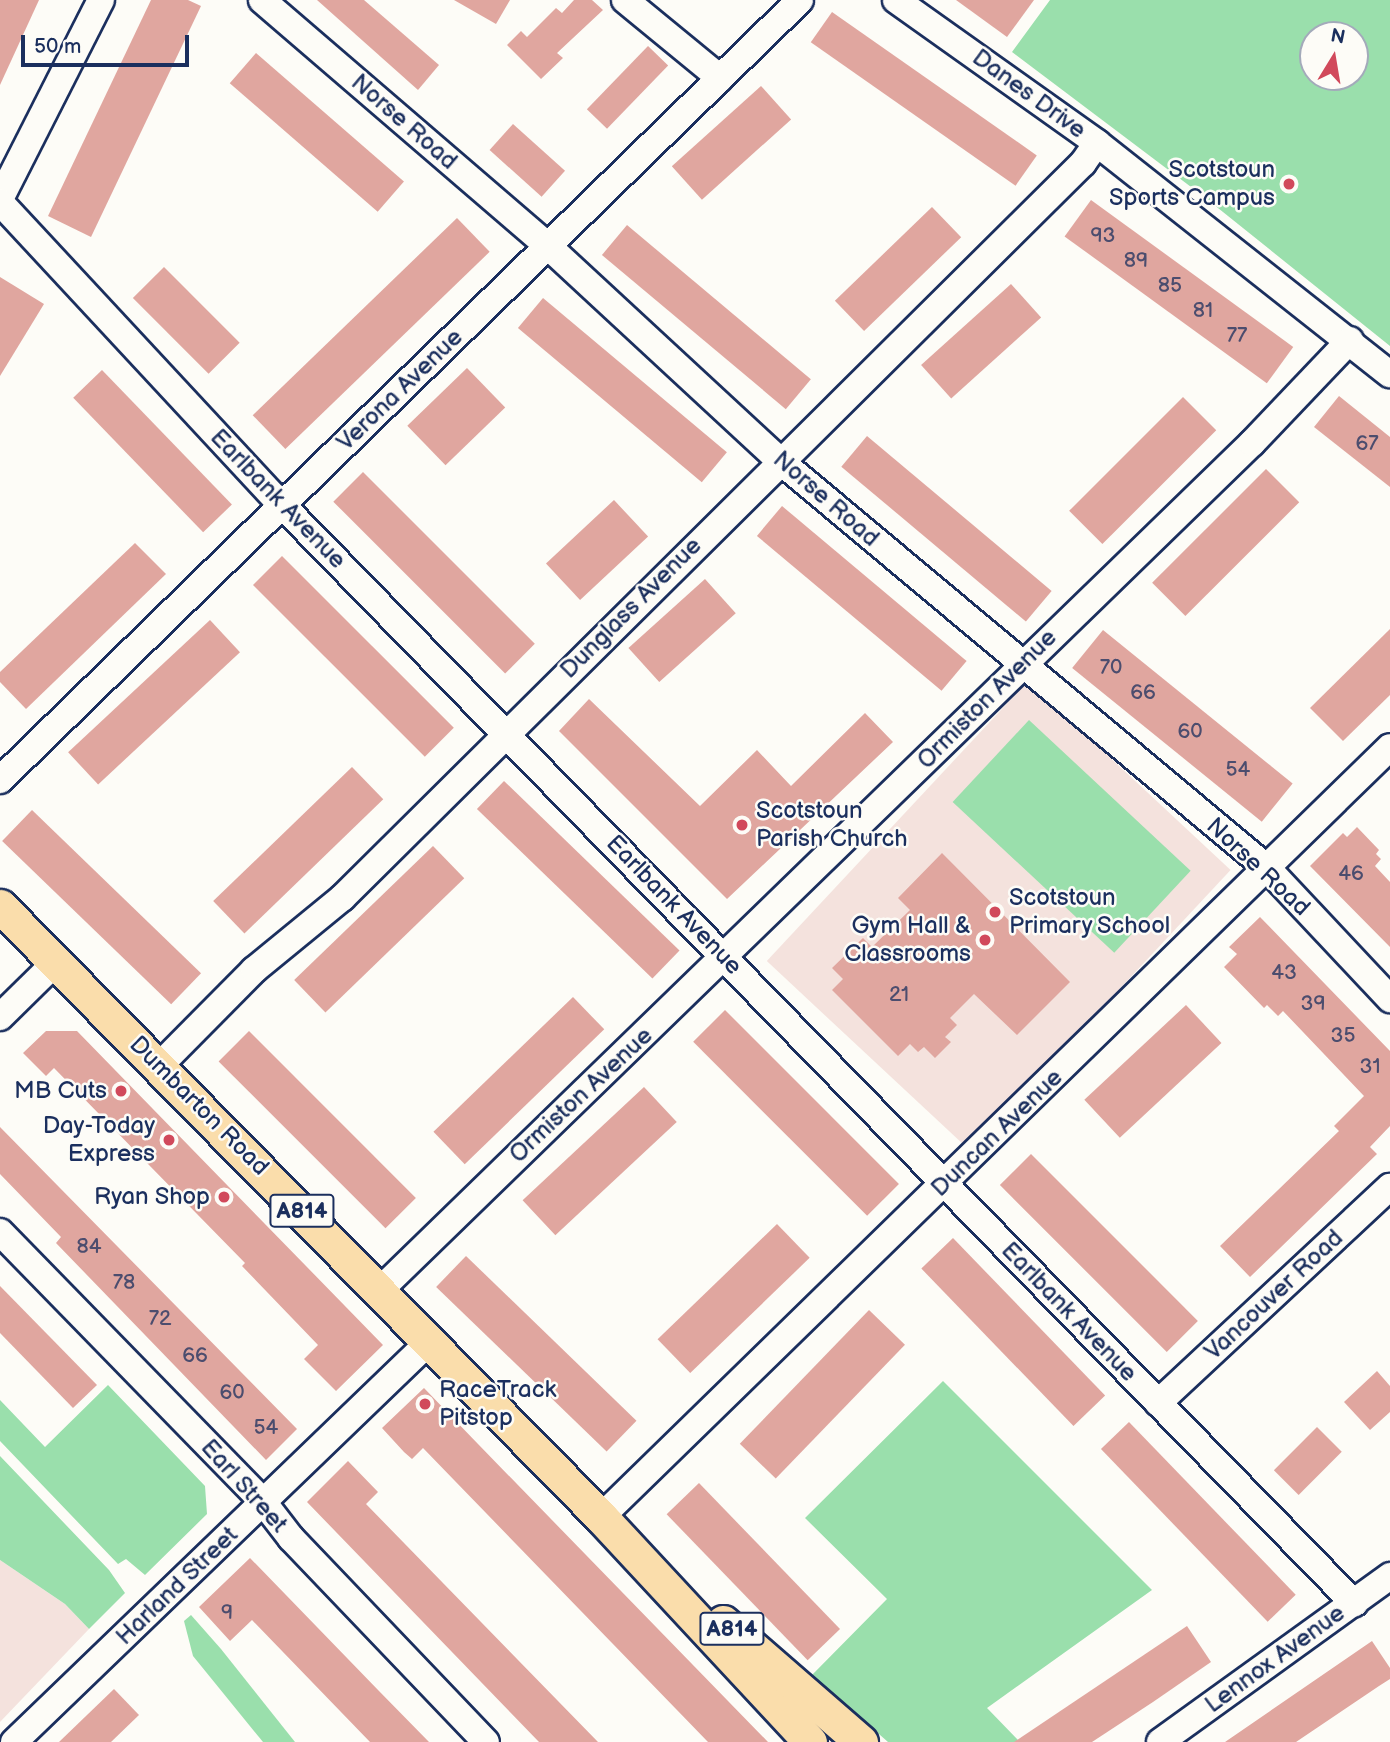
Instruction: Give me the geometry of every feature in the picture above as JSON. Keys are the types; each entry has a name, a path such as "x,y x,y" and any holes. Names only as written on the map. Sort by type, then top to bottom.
{"main road":[{"name":"Dumbarton Road","path":"0,906 601,1517 810,1742"},
{"name":"Dumbarton Road","path":"601,1517 861,1742"}],"street":[{"path":"0,201 100,0"},
{"name":"Norse Road","path":"262,0 548,246 779,460 1267,868 1390,999"},
{"path":"625,0 720,78"},
{"name":"Verona Avenue","path":"0,780 800,0"},
{"name":"Danes Drive","path":"896,0 1097,143 1390,374"},
{"name":"Dunglass Avenue","path":"159,1066 254,970 342,898 779,460 1083,163 1097,143"},
{"name":"Earlbank Avenue","path":"0,201 282,505 1354,1603"},
{"name":"Ormiston Avenue","path":"380,1290 725,958 1021,665 1252,443 1350,340"},
{"name":"Duncan Avenue","path":"601,1517 1390,747"},
{"path":"0,1017 56,962"},
{"name":"Vancouver Road","path":"1158,1403 1390,1187"},
{"name":"Earl Street","path":"0,1232 264,1503 291,1538 486,1742"},
{"name":"Harland Street","path":"14,1742 429,1342"},
{"name":"Lennox Avenue","path":"1160,1742 1390,1576"}],"shaded area":[{"name":"Scotstoun Primary School","path":"1028,681 1231,870 969,1150 767,961"},
{"path":"0,1560 65,1604 89,1629 0,1722"}],"green space":[{"name":"Scotstoun Sports Campus","path":"1050,0 1390,0 1390,346 1203,196 1012,52"},
{"path":"1029,720 1191,871 1114,953 953,802"},
{"path":"943,1381 1152,1590 987,1708 1020,1742 888,1742 812,1675 887,1599 805,1518"},
{"path":"108,1385 205,1486 207,1514 145,1575 126,1559 118,1564 0,1441 0,1400 45,1447"},
{"path":"0,1456 109,1570 125,1593 89,1629 65,1604 0,1560"},
{"path":"191,1615 295,1742 263,1742 193,1656 184,1621"}],"building":[{"path":"0,0 39,0 0,85"},
{"path":"151,0 188,0 201,6 91,237 48,216"},
{"path":"317,0 364,0 439,65 418,90"},
{"path":"454,0 510,0 496,24"},
{"path":"574,0 592,0 603,10 557,53 563,58 541,79 507,45 521,31 527,37 556,8 562,13"},
{"path":"956,0 1034,0 1007,37"},
{"path":"832,12 1037,155 1016,186 811,42"},
{"path":"648,46 668,65 607,129 587,109"},
{"path":"256,53 404,182 378,212 230,83"},
{"path":"761,86 791,119 702,200 672,166"},
{"path":"513,124 565,171 542,197 490,150"},
{"path":"1091,200 1293,347 1267,383 1065,236"},
{"path":"932,207 961,237 864,331 835,301"},
{"path":"457,218 490,252 285,449 253,415"},
{"path":"627,225 811,379 786,409 602,255"},
{"path":"164,267 240,343 209,374 133,298"},
{"path":"0,277 44,304 0,376"},
{"path":"1011,284 1041,317 951,398 921,365"},
{"path":"543,298 727,452 702,482 518,328"},
{"path":"467,368 505,408 446,465 407,426"},
{"path":"102,370 232,505 203,532 73,398"},
{"path":"1339,396 1390,437 1390,487 1314,427"},
{"path":"1183,397 1216,430 1102,544 1069,511"},
{"path":"867,436 1052,591 1026,622 841,467"},
{"path":"1266,469 1299,502 1185,616 1152,583"},
{"path":"363,472 535,644 505,674 333,502"},
{"path":"614,500 648,537 580,600 546,563"},
{"path":"782,506 967,661 942,691 757,536"},
{"path":"135,543 166,574 26,709 0,682 0,672"},
{"path":"282,556 454,728 425,757 253,585"},
{"path":"705,579 736,613 659,682 628,648"},
{"path":"210,620 240,652 98,784 68,752"},
{"path":"1390,629 1390,695 1343,741 1310,708"},
{"path":"1103,630 1293,784 1262,822 1072,668"},
{"path":"589,699 700,806 757,750 791,786 865,713 893,742 727,899 559,731"},
{"path":"352,767 383,799 244,933 213,901"},
{"path":"504,781 680,950 652,979 477,809"},
{"path":"32,810 201,973 171,1004 2,841"},
{"path":"1357,827 1379,850 1376,854 1381,859 1375,866 1390,882 1390,947 1310,866 1343,833 1347,837"},
{"path":"433,846 464,878 325,1012 294,980"},
{"path":"942,853 1070,982 1017,1035 974,994 950,1018 957,1025 945,1037 951,1042 935,1058 924,1047 918,1052 910,1044 898,1056 832,990 843,979 832,968 863,938 872,947 910,910 898,898"},
{"path":"1260,917 1390,1051 1390,1126 1370,1147 1377,1154 1250,1277 1220,1246 1339,1131 1334,1126 1364,1096 1283,1011 1278,1016 1267,1005 1264,1008 1224,967 1237,954 1229,947"},
{"path":"573,997 604,1029 465,1164 433,1132"},
{"path":"1186,1005 1221,1043 1120,1138 1084,1100"},
{"path":"725,1010 899,1184 867,1216 693,1042"},
{"path":"46,1031 77,1031 383,1345 336,1391 304,1359 318,1345 242,1266 245,1263 54,1068 46,1076 23,1053"},
{"path":"249,1031 416,1198 385,1228 219,1061"},
{"path":"644,1087 677,1122 555,1235 523,1200"},
{"path":"0,1127 297,1429 266,1460 56,1243 61,1237 0,1174"},
{"path":"1031,1154 1198,1321 1167,1352 1000,1185"},
{"path":"777,1224 810,1258 690,1373 658,1339"},
{"path":"953,1238 1105,1396 1073,1426 921,1269"},
{"path":"466,1256 636,1421 607,1452 436,1287"},
{"path":"0,1286 97,1385 73,1408 0,1333"},
{"path":"869,1310 905,1345 776,1479 740,1444"},
{"path":"1377,1371 1390,1386 1390,1412 1370,1430 1344,1402"},
{"path":"424,1388 768,1742 708,1742 423,1448 412,1459 404,1452 382,1428"},
{"path":"1129,1422 1296,1595 1268,1622 1101,1449"},
{"path":"1317,1427 1342,1452 1299,1495 1274,1470"},
{"path":"348,1461 378,1492 366,1504 598,1742 539,1742 307,1502"},
{"path":"699,1483 840,1629 808,1660 667,1514"},
{"path":"250,1558 429,1742 370,1742 252,1620 230,1641 199,1607"},
{"path":"1187,1626 1211,1662 1153,1702 1092,1742 1014,1742"},
{"path":"1372,1641 1390,1668 1390,1679 1296,1742 1225,1742"},
{"path":"114,1689 139,1715 111,1742 59,1742"}],"place":[{"name":"Scotstoun Sports Campus","path":"1289,184"},
{"name":"Scotstoun Parish Church","path":"742,825"},
{"name":"Scotstoun Primary School","path":"995,912"},
{"name":"Gym Hall & Classrooms","path":"985,940"},
{"name":"MB Cuts","path":"121,1091"},
{"name":"Day-Today Express","path":"169,1140"},
{"name":"Ryan Shop","path":"224,1197"},
{"name":"RaceTrack Pitstop","path":"425,1404"}]}
